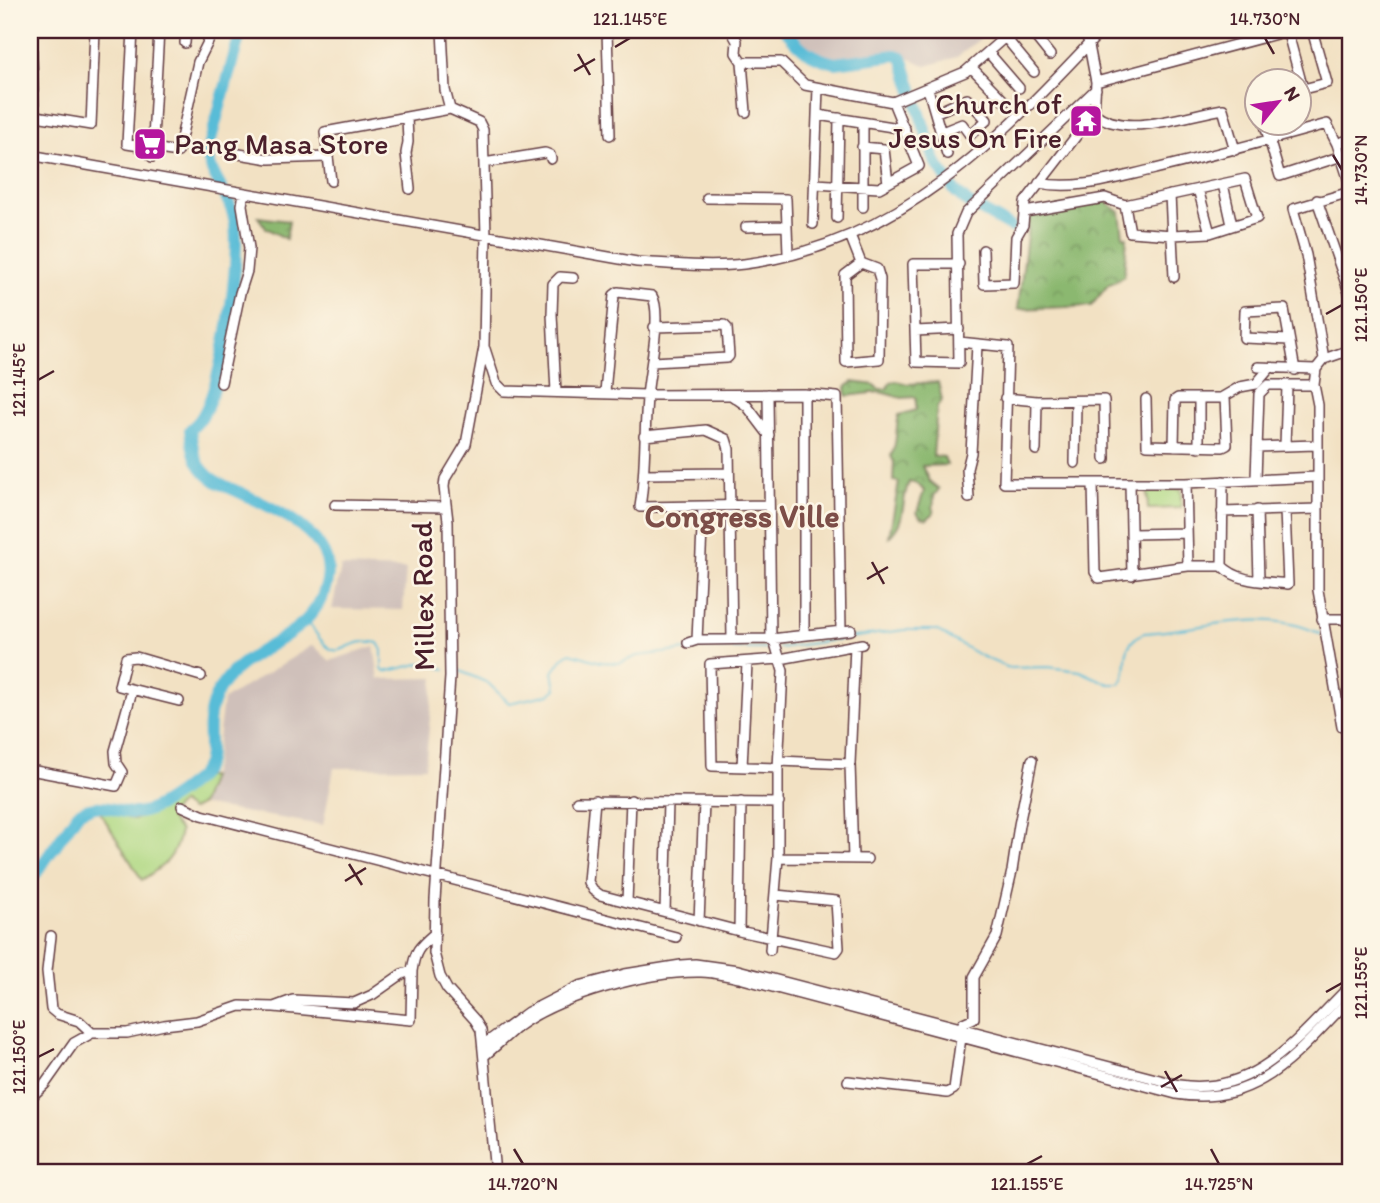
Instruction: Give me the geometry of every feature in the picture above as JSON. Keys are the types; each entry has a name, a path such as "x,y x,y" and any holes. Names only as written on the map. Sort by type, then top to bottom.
{"street":[{"path":"31,30 32,115 91,125 95,30"},
{"path":"133,30 127,144 153,152 178,152 198,62 214,30"},
{"path":"153,152 159,30"},
{"path":"185,43 186,30"},
{"path":"331,181 325,132 450,109 445,90 442,30"},
{"path":"607,30 610,135"},
{"path":"732,30 737,41 736,53 742,62 746,112"},
{"path":"742,62 781,62 805,85 893,102 972,68 1013,30"},
{"path":"1030,30 1051,55"},
{"path":"983,250 984,284 1014,283 1016,237 1023,225 1026,202 1094,113 1096,86 1086,30"},
{"path":"30,155 637,262 688,266 743,264 788,254 850,235 913,203 947,179 1035,102 1102,30"},
{"path":"959,264 913,264 916,362 959,363 959,264 957,234 966,213 1096,86 1288,30 1303,89 1306,90 1327,83 1312,30"},
{"path":"1005,37 1034,72"},
{"path":"988,52 1019,88"},
{"path":"972,68 1005,102"},
{"path":"813,224 818,88"},
{"path":"928,89 947,154"},
{"path":"935,113 967,99 987,120 970,135 961,124 942,132"},
{"path":"816,184 879,188 919,166 893,102"},
{"name":"Millex Road","path":"450,109 479,122 483,130 486,236 484,347 466,444 445,479 450,677 437,874 436,965 452,997 481,1030 495,1173"},
{"path":"1094,113 1104,121 1137,126 1222,109 1235,150"},
{"path":"818,115 905,128"},
{"path":"407,117 406,153 410,189"},
{"path":"837,218 839,118"},
{"path":"863,122 863,207"},
{"path":"1039,183 1058,187 1101,181 1235,150 1327,124 1342,156 1350,184"},
{"path":"1268,136 1280,176 1342,156"},
{"path":"1337,144 1350,139"},
{"path":"862,147 884,149 888,183"},
{"path":"228,152 269,159 328,157"},
{"path":"484,163 545,153 550,155 551,159"},
{"path":"1025,212 1105,198 1125,205 1245,179 1256,218 1210,233 1173,235 1130,232 1125,205"},
{"path":"1223,184 1233,225"},
{"path":"1199,190 1210,233"},
{"path":"1324,359 1306,255 1293,209 1350,192"},
{"path":"221,383 247,271 249,248 243,193"},
{"path":"1170,195 1174,277"},
{"path":"707,198 786,199 788,254"},
{"path":"1317,200 1350,295"},
{"path":"746,227 786,226"},
{"path":"850,235 861,263 877,269 880,279 880,359 846,362 845,275 861,263"},
{"path":"556,392 553,284 560,277 573,278"},
{"path":"605,392 614,295 618,292 652,296 655,302 654,327 644,436 645,474 640,507 768,505"},
{"path":"1289,340 1244,338 1245,311 1284,309 1295,370"},
{"path":"652,362 729,356 727,328 724,326 654,327"},
{"path":"915,331 959,329"},
{"path":"959,342 1008,347 1004,483 1186,483 1317,477"},
{"path":"969,498 967,469 971,453 977,345"},
{"path":"484,347 496,383 504,391 647,395 804,394 837,397 846,630 773,641 692,641 703,507"},
{"path":"1350,350 1324,359 1316,369 1314,386 1318,405 1318,590 1342,727 1350,726"},
{"path":"1258,368 1316,369"},
{"path":"1174,446 1174,402 1178,398 1225,396 1240,387 1256,384 1269,369"},
{"path":"1256,478 1261,390 1268,385 1314,386"},
{"path":"1285,446 1287,386"},
{"path":"768,394 768,505 773,641 783,671 778,765 778,858 770,950"},
{"path":"804,394 804,635"},
{"path":"730,395 747,405 770,436"},
{"path":"1146,399 1147,445 1223,447 1227,444 1225,396"},
{"path":"1005,398 1076,402 1104,400 1105,459"},
{"path":"1199,398 1199,447"},
{"path":"1036,450 1037,401"},
{"path":"1075,463 1076,402"},
{"path":"644,436 706,430 726,439 729,449 732,639"},
{"path":"1257,447 1316,445"},
{"path":"645,474 729,472"},
{"path":"1222,566 1223,481"},
{"path":"1093,483 1096,572 1099,578 1188,566 1222,566 1238,577 1288,584 1285,510"},
{"path":"1130,483 1132,575"},
{"path":"1186,483 1188,566"},
{"path":"335,505 445,507"},
{"path":"1223,512 1318,509"},
{"path":"1257,510 1259,580"},
{"path":"1132,534 1186,533"},
{"path":"1322,619 1343,619 1350,624"},
{"path":"850,764 712,766 710,664 747,663 858,645 850,764 853,859"},
{"path":"179,701 132,691 118,685 124,660 129,657 201,676"},
{"path":"742,767 747,663"},
{"path":"30,770 116,786 122,772 116,763 116,746 132,691"},
{"path":"848,1081 903,1089 952,1092 963,1023 971,1020 975,1014 974,977 997,936 1032,760"},
{"path":"596,800 589,882 593,890 600,895 738,931 836,952 839,948 836,901 776,895"},
{"path":"626,902 631,800"},
{"path":"577,801 779,803"},
{"path":"665,911 667,802"},
{"path":"738,931 741,802"},
{"path":"699,921 704,803"},
{"path":"182,806 202,815 676,937"},
{"path":"778,858 867,859"},
{"path":"30,1098 54,1072 63,1055 74,1043 92,1033 127,1033 197,1021 240,1006 411,1020 415,954 418,947 435,933"},
{"path":"51,936 47,971 51,1009 57,1014 79,1021 92,1033"},
{"path":"483,1045 527,1012 579,986 648,970 695,964 738,970 961,1033"},
{"path":"274,1007 293,1000 354,1003 362,1001 402,974 412,971"},
{"path":"484,1056 517,1027 562,1001 628,982 698,972 739,978 1085,1065 1194,1088 1244,1079 1271,1063 1350,986"},
{"path":"1085,1065 1176,1094 1197,1097 1235,1091 1276,1072 1350,999"},
{"path":"1333,1173 1350,1171"}],"shaded area":[{"path":"788,30 991,30 957,57 926,66 898,52 833,58 811,49"},
{"path":"341,567 406,569 403,610 332,609"},
{"path":"313,645 330,661 374,646 379,679 434,678 425,767 334,768 323,825 201,805 215,764 223,700"}],"green space":[{"path":"1105,201 1120,212 1123,236 1127,237 1124,276 1108,285 1091,306 1018,309 1030,211"},
{"path":"258,217 289,221 286,239 266,228"},
{"path":"853,382 886,389 891,382 908,384 938,382 942,400 937,407 933,456 944,457 947,465 922,466 929,481 939,489 934,496 933,514 927,519 920,517 917,512 924,491 918,484 909,482 901,518 889,537 899,482 893,481 894,462 891,456 899,415 916,410 916,397 902,398 880,392 847,396 846,387"},
{"path":"1181,489 1181,508 1148,509 1147,491"},
{"path":"204,777 211,777 201,804 191,810 181,803 172,814 173,823 180,831 172,855 142,880 100,812 112,812 132,819 147,815"}],"waterway":[{"path":"30,882 78,813 96,807 144,812 155,808 198,777 209,756 210,716 213,702 223,683 250,658 306,620 318,604 326,586 328,566 314,538 284,515 211,478 197,461 190,430 200,420 217,379 233,290 236,236 234,218 207,154 241,30"},
{"path":"785,30 806,51 835,63 896,55 902,57 935,161 955,191 968,203 1011,227"},
{"path":"307,619 318,637 334,650 365,642 378,643 382,650 384,672 423,663 445,669"},
{"path":"779,648 904,630 936,630 981,656 1009,668 1048,667 1080,671 1109,684 1120,684 1124,678 1130,644 1144,633 1255,621 1299,626 1320,634"},
{"path":"458,670 488,683 509,703 550,694 556,689 553,672 570,653 601,662 620,663 637,656 695,649 773,649"}],"place":[{"name":"Church of Jesus On Fire","path":"1086,121"},
{"name":"Pang Masa Store","path":"150,144"}],"district":[{"name":"Congress Ville","path":"742,516"}]}
